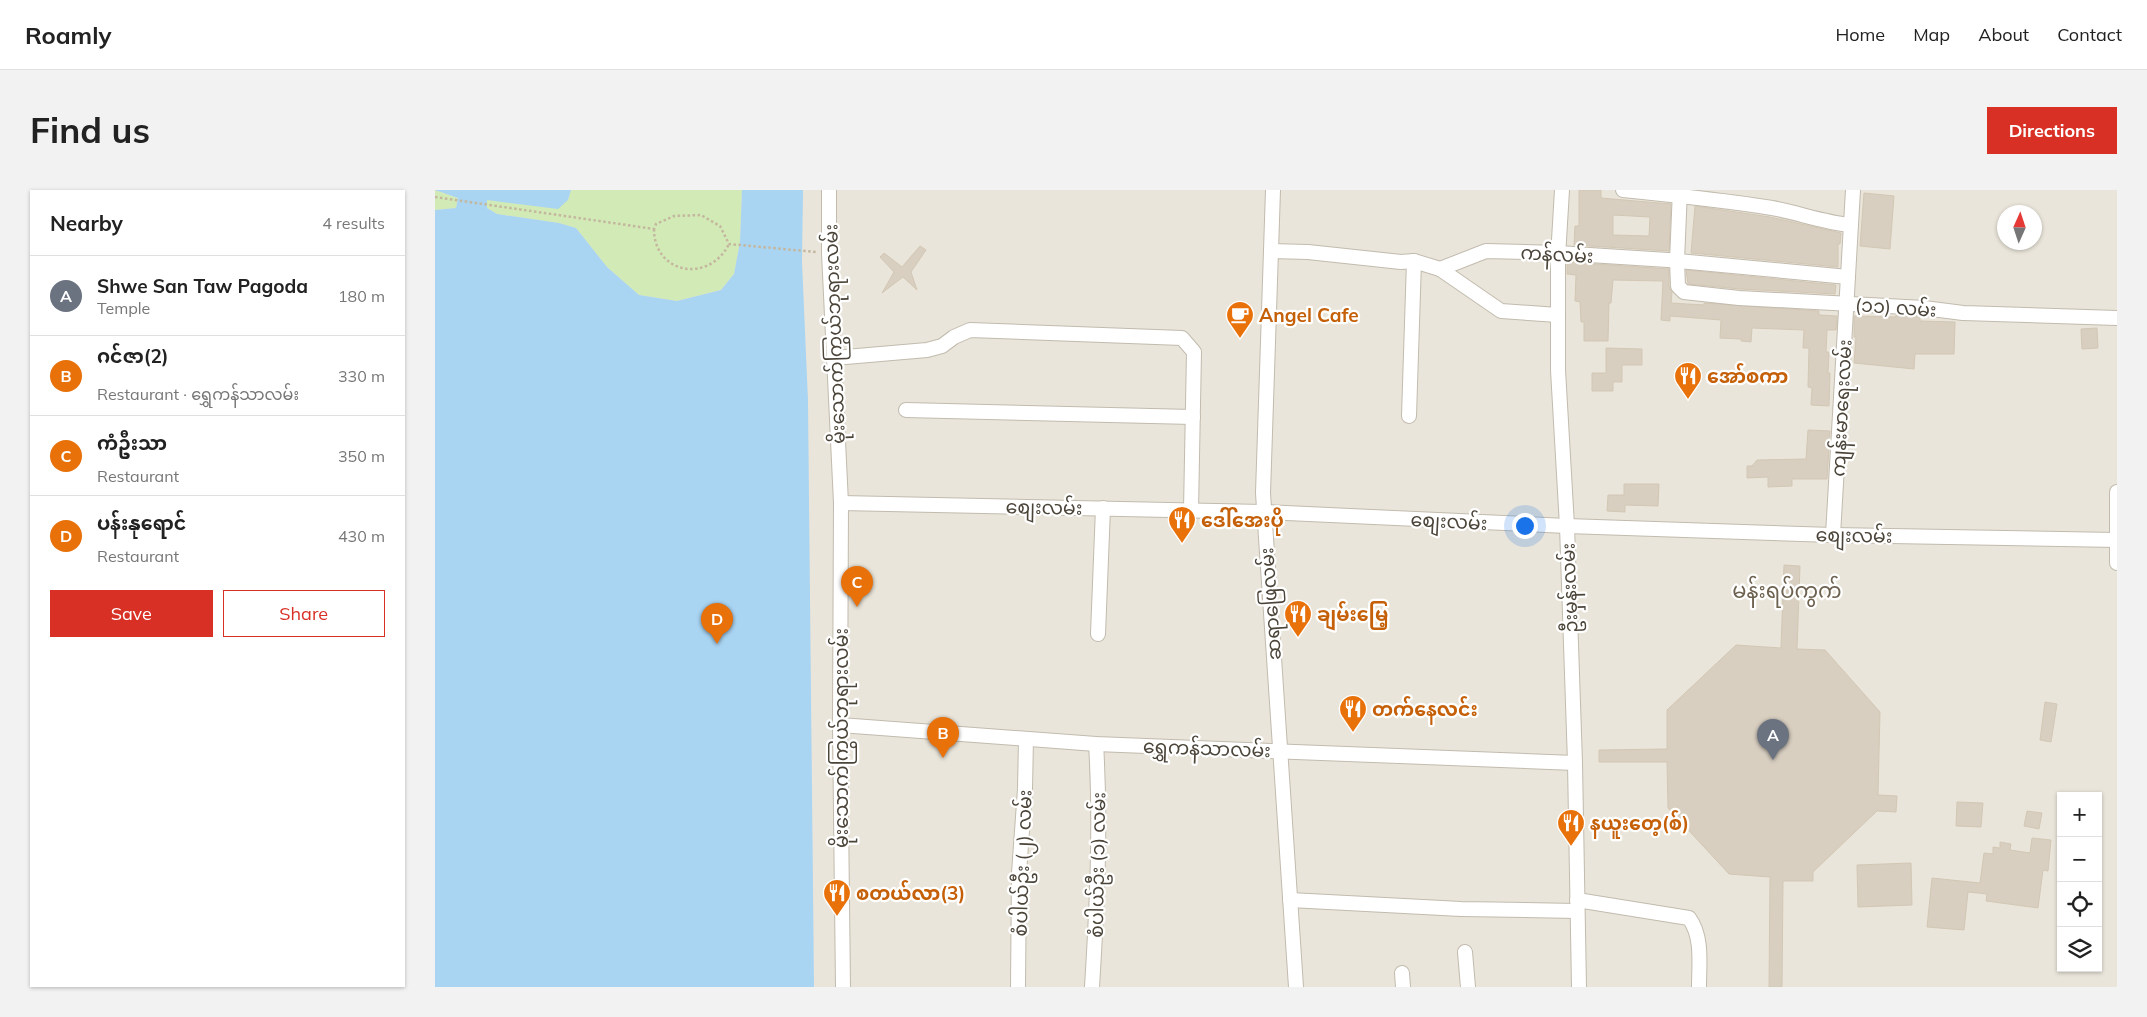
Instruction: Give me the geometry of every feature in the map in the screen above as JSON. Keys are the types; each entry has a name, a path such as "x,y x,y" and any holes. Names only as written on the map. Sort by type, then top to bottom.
{"street":[{"name":"မိုးသောက်ကြွယ်ဘုရားလမ်း","path":"829,190 829,253 841,503 840,726 843,987"},
{"name":"ဆရာဖြေလမ်း","path":"1273,190 1263,440 1263,512 1296,987"},
{"name":"ဦးမှန်းလမ်း","path":"1562,190 1558,253 1558,370 1567,526 1575,763 1579,987"},
{"path":"1623,190 1680,194 1726,201 1775,209 1836,224 1851,225"},
{"name":"ကျန်းမာရေးလမ်း","path":"1833,535 1853,190"},
{"path":"1677,261 1680,194"},
{"path":"1271,251 1308,252 1401,262 1414,261 1440,269 1501,311 1558,315"},
{"name":"ကန်လမ်း","path":"1440,269 1486,251 1558,253 1677,261 1849,277"},
{"path":"1409,416 1414,261"},
{"name":"(၁၁) လမ်း","path":"1677,261 1678,286 1684,292 1801,303 1924,308 1963,313 2117,318"},
{"path":"834,358 927,350 942,346 954,336 970,330 1182,338 1194,352 1191,510"},
{"path":"906,410 1193,417"},
{"path":"2117,492 2117,563"},
{"name":"စျေးလမ်း","path":"841,503 1263,512 1567,526 1833,535 2117,540"},
{"path":"1098,634 1103,508"},
{"name":"‌ရွှေကန်သာလမ်း","path":"840,726 1097,744 1575,763"},
{"name":"စံပါယ်ဦး (၂) လမ်း","path":"1018,987 1019,872 1025,789 1026,739"},
{"name":"စံပါယ်ဦး (၁) လမ်း","path":"1092,987 1096,932 1099,796 1097,744"},
{"path":"1290,900 1461,909 1577,905 1689,918 1694,925 1699,944 1699,987"},
{"path":"1465,952 1468,987"}],"path":[{"path":"435,197 654,229"},
{"path":"701,215 720,226 729,244 725,252 714,262 700,270 683,269 667,261 654,243 654,229 656,224 674,216 701,215"},
{"path":"729,244 805,251"}],"shaded area":[{"path":"435,190 2117,190 2117,987 435,987"}],"green space":[{"path":"435,190 458,198 456,208 435,210"},
{"path":"571,190 742,190 740,242 734,274 721,290 677,301 639,295 607,267 576,228 559,223 497,214 487,208 487,200 568,200"}],"water":[{"path":"435,190 571,190 568,200 558,209 487,200 487,208 497,214 559,223 576,228 607,267 639,295 677,301 721,290 734,274 740,242 742,190 803,190 802,262 808,401 814,987 435,987 435,210 456,208 458,198"}],"building":[{"path":"1579,190 1601,190 1601,198 1671,204 1669,251 1574,245 1575,226 1579,226","holes":["1613,215 1650,217 1649,236 1613,235"]},
{"path":"1864,193 1894,196 1890,249 1860,246"},
{"path":"1695,206 1770,217 1841,233 1840,244 1838,244 1838,267 1691,253"},
{"path":"920,246 926,250 911,272 917,290 903,277 882,293 894,272 880,257 884,253 902,267"},
{"path":"1567,262 1669,269 1669,286 1672,292 1671,303 1704,305 1704,303 1819,311 1819,315 1837,316 1836,330 1827,330 1826,352 1829,352 1828,373 1830,373 1829,406 1811,405 1812,388 1808,387 1809,348 1803,348 1804,330 1752,328 1751,342 1741,341 1741,339 1720,338 1721,320 1670,316 1670,321 1661,320 1663,281 1613,280 1611,303 1609,303 1608,341 1584,341 1584,322 1581,322 1580,302 1575,301 1576,275 1567,274"},
{"path":"1686,270 1836,285 1835,294 1688,284"},
{"path":"1896,315 1920,317 1920,321 1955,322 1954,354 1915,354 1914,369 1854,363 1856,337 1854,337 1854,316 1896,317"},
{"path":"2097,328 2098,348 2082,349 2081,329"},
{"path":"1606,348 1642,349 1642,365 1622,365 1622,382 1613,382 1613,391 1592,391 1592,373 1606,373"},
{"path":"1808,430 1830,431 1827,479 1792,479 1792,486 1768,487 1768,477 1747,478 1747,466 1752,466 1757,460 1806,459"},
{"path":"1624,484 1659,484 1658,506 1625,505 1625,512 1607,511 1608,495 1624,495"},
{"path":"1784,565 1800,566 1797,649 1825,650 1880,712 1878,795 1897,796 1896,812 1877,811 1813,872 1813,881 1783,881 1782,987 1769,987 1770,877 1729,874 1668,808 1667,762 1599,762 1599,750 1667,749 1667,710 1736,645 1781,648"},
{"path":"2045,702 2057,704 2051,742 2040,740"},
{"path":"1957,802 1983,803 1981,827 1956,826"},
{"path":"2027,811 2042,813 2039,829 2024,826"},
{"path":"2032,838 2051,840 2048,871 2043,870 2038,908 1986,901 1987,894 1968,892 1964,930 1927,927 1932,878 1980,883 1984,853 1993,854 1993,847 2000,848 2000,842 2011,844 2010,850 2030,853"},
{"path":"1911,863 1912,905 1858,907 1857,865"}],"place":[{"name":"Angel Cafe","path":"1240,339"},
{"name":"အော်စကာ","path":"1688,400"},
{"name":"ဒေါ်အေးပို","path":"1182,544"},
{"name":"ကံဦးသာ","path":"857,607"},
{"name":"ချမ်းမြေ့","path":"1298,638"},
{"name":"ပန်းနုရောင်","path":"717,644"},
{"name":"တက်နေလင်း","path":"1353,733"},
{"name":"ဂင်ဇာ(2)","path":"943,758"},
{"name":"Shwe San Taw Pagoda","path":"1773,760"},
{"name":"နယူးတေ့(စ်)","path":"1571,847"},
{"name":"စတယ်လာ(3)","path":"837,917"}],"district":[{"name":"မန်းရပ်ကွက်","path":"1787,591"}]}
